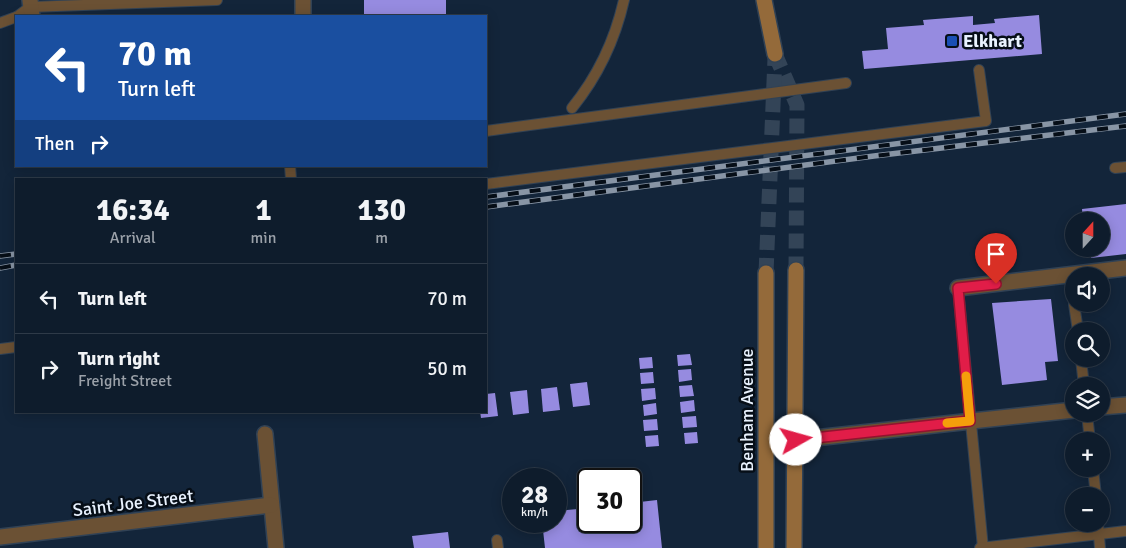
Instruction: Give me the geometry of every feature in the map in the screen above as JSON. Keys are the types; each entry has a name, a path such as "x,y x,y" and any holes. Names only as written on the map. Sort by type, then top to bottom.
{"main road":[{"path":"764,0 775,54"},
{"path":"794,548 796,270"},
{"name":"Benham Avenue","path":"766,273 766,548"}],"street":[{"path":"303,0 303,15"},
{"path":"1110,270 1126,268"},
{"path":"958,288 1065,276"},
{"path":"1110,407 1126,405"},
{"path":"796,440 1065,411"},
{"path":"265,434 276,548"},
{"name":"Saint Joe Street","path":"0,538 271,505"}],"lane":[{"path":"25,11 217,0"},
{"path":"572,108 598,73 611,44 624,0"},
{"path":"0,23 15,16"},
{"path":"487,184 986,121 979,70"},
{"path":"487,131 846,83"},
{"path":"1115,168 1126,167"},
{"path":"958,288 982,548 1081,532"},
{"path":"0,349 15,347"},
{"path":"1110,530 1126,531"},
{"path":"1099,532 1100,548"}],"building":[{"path":"364,0 446,0 446,15 364,15"},
{"path":"1039,15 1042,54 864,69 862,51 888,49 886,28 924,25 923,20 973,16 973,25 995,23 994,19"},
{"path":"1126,204 1126,254 1110,256 1110,212 1082,212 1082,209"},
{"path":"1051,299 1058,361 1045,362 1047,380 1002,385 992,303"},
{"path":"690,354 692,365 678,366 677,355"},
{"path":"652,357 653,368 640,369 639,358"},
{"path":"691,369 692,380 679,382 678,370"},
{"path":"653,372 654,383 641,384 640,373"},
{"path":"587,382 590,405 573,407 570,384"},
{"path":"692,385 694,396 680,397 679,386"},
{"path":"557,387 560,410 543,412 541,389"},
{"path":"655,388 656,399 642,401 641,389"},
{"path":"527,390 529,413 513,415 510,392"},
{"path":"495,393 498,416 481,418 480,413 487,413 487,394"},
{"path":"694,400 695,411 681,413 680,402"},
{"path":"656,403 657,414 644,416 643,405"},
{"path":"696,416 697,427 683,428 682,417"},
{"path":"657,419 658,430 644,431 643,420"},
{"path":"697,432 698,443 685,444 684,433"},
{"path":"658,435 659,446 646,447 645,436"},
{"path":"657,500 662,548 545,548 543,533 567,533 567,510 577,509 577,533 642,533 642,502"},
{"path":"448,532 450,548 414,548 412,536"}],"tunnel":[{"path":"775,54 797,105 796,270"},
{"path":"766,273 775,58"}],"railway":[{"path":"487,197 1126,114"},
{"path":"487,207 874,156 1126,126"},
{"path":"0,256 15,254"},
{"path":"0,268 15,265"}],"slow traffic":[{"path":"947,423 970,421 966,376"}],"place":[{"name":"Elkhart","path":"952,41"}],"route":[{"path":"796,440 970,421 958,288 996,284"}]}
